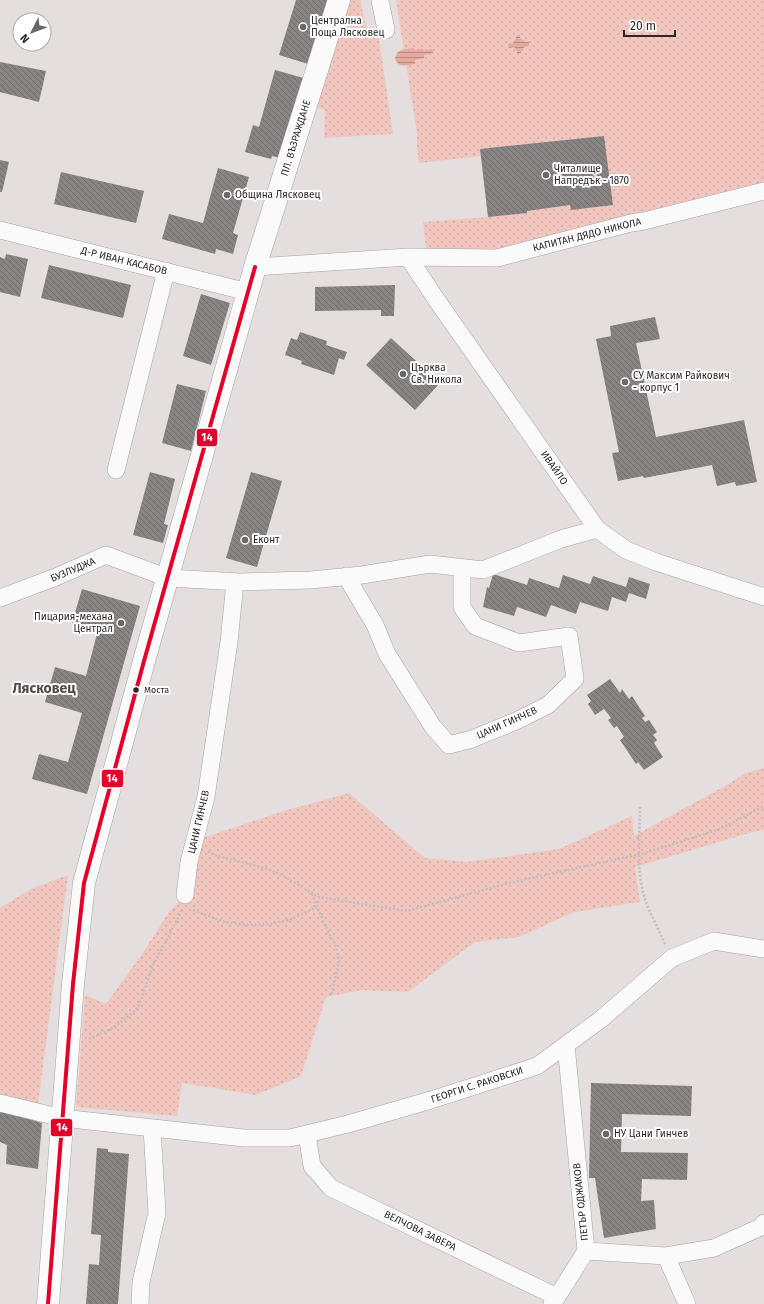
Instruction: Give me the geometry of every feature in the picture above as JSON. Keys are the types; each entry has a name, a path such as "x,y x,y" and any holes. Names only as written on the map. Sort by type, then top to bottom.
{"street":[{"name":"ПЛ. ВЪЗРАЖДАНЕ","path":"48,1304 68,1040 84,883 255,267 339,0"},
{"path":"380,0 386,30"},
{"name":"КАПИТАН ДЯДО НИКОЛА","path":"408,258 497,258 631,223 764,191"},
{"name":"Д-Р ИВАН КАСАБОВ","path":"0,230 248,292"},
{"path":"255,267 408,258"},
{"name":"ИВАЙЛО","path":"408,258 597,529 626,550 656,562 764,597"},
{"path":"116,470 166,271"},
{"path":"168,578 235,582 311,580 430,564 483,570 561,539 597,529"},
{"name":"БУЗЛУДЖА","path":"0,598 106,556 168,578"},
{"name":"ЦАНИ ГИНЧЕВ","path":"346,576 376,626 386,654 433,727 449,745 472,739 516,721 548,705 575,679 569,636 519,643 475,626 462,607 462,568"},
{"name":"ЦАНИ ГИНЧЕВ","path":"184,901 190,862 207,790 235,582"},
{"name":"ГЕОРГИ С. РАКОВСКИ","path":"0,1103 62,1118 244,1138 290,1138 348,1124 424,1102 536,1066 600,1020 672,958 714,941 764,949"},
{"name":"ПЕТЪР ОДЖАКОВ","path":"566,1045 586,1252 666,1256 714,1248 763,1226 764,1223"},
{"path":"140,1304 141,1282 157,1213 152,1128"},
{"name":"ВЕЛЧОВА ЗАВЕРА","path":"307,1134 312,1166 331,1188 555,1301"},
{"path":"555,1301 586,1252"},
{"path":"666,1256 687,1304"}],"path":[{"path":"195,842 214,855 278,873 319,897 407,911 509,882 639,854 720,829 764,806"},
{"path":"640,807 639,854 640,876 644,896 672,958"},
{"path":"312,894 317,908 336,947 339,961 331,996"},
{"path":"68,1040 89,1039 115,1026 138,1008 153,965 182,914 184,901 225,922 249,925 272,924 292,919 317,908"}],"shaded area":[{"path":"344,0 360,0 368,34 378,32 393,134 324,138 325,110 315,106"},
{"path":"396,0 764,0 764,183 497,258 427,258 423,222 488,217 481,156 419,163 417,133"},
{"path":"520,35 520,38 525,42 529,42 529,46 526,46 521,50 521,53 517,53 514,47 509,48 508,44 513,43 516,36"},
{"path":"414,48 415,50 423,49 424,51 432,49 433,53 424,55 424,58 415,60 415,64 403,66 398,64 395,58 397,53 401,50"},
{"path":"764,768 764,830 756,831 635,867 640,902 574,912 519,937 475,942 408,992 362,990 326,997 301,1076 256,1095 182,1083 177,1116 76,1107 85,995 106,1004 142,954 169,912 188,893 203,838 284,811 349,793 425,858 467,862 559,849 632,816 634,836 746,773"},
{"path":"68,875 37,1112 0,1103 0,908 31,889"}],"building":[{"name":"Централна Поща Лясковец","path":"296,0 328,0 308,64 279,55"},
{"path":"0,62 46,71 39,102 0,92"},
{"path":"275,70 307,79 284,159 272,156 271,159 245,152 253,125 259,127"},
{"name":"Читалище Напредък - 1870","path":"604,136 613,205 571,210 570,205 527,211 527,213 488,217 480,149"},
{"path":"0,160 9,162 2,192 0,192"},
{"name":"Община Лясковец","path":"218,168 249,177 233,233 238,235 233,254 216,249 215,254 162,239 169,214 203,223"},
{"path":"61,172 144,191 136,223 54,204"},
{"path":"6,254 28,259 20,297 0,292 0,257 5,259"},
{"path":"49,265 131,285 123,318 41,298"},
{"path":"395,285 394,316 381,316 381,310 315,311 315,287"},
{"path":"201,294 230,303 211,365 183,356"},
{"name":"СУ Максим Райкович - корпус 1","path":"655,317 660,339 636,343 656,437 744,420 757,482 736,486 735,482 717,486 712,465 644,478 643,476 618,481 612,453 619,452 596,339 611,336 610,326"},
{"path":"300,332 327,341 326,345 347,352 344,360 339,358 334,375 301,364 302,361 285,355 291,338 297,340"},
{"name":"Църква Св. Никола","path":"391,338 440,383 415,410 366,365"},
{"path":"177,384 206,391 191,451 162,443"},
{"path":"150,472 175,479 164,524 168,525 163,543 133,535"},
{"path":"251,472 282,481 257,567 226,558"},
{"path":"493,574 527,585 529,578 559,588 563,575 590,584 593,576 626,587 629,577 650,584 646,599 629,593 626,602 612,597 608,611 580,602 576,614 551,605 546,617 517,607 514,616 483,607 487,587 489,588"},
{"path":"82,589 140,606 87,794 32,779 39,754 68,762 82,713 45,702 55,667 86,676 98,630 72,623"},
{"path":"610,679 620,693 622,689 629,699 632,696 645,716 642,718 645,722 649,720 657,732 653,735 657,740 654,743 663,757 644,770 638,762 636,764 620,740 624,737 617,726 614,728 608,720 611,718 604,709 595,715 588,704 591,701 587,695"},
{"name":"НУ Цани Гинчев","path":"591,1083 692,1086 691,1116 622,1114 621,1152 688,1153 687,1180 642,1179 641,1201 654,1200 656,1229 604,1238 595,1178 589,1178"},
{"path":"0,1110 42,1123 38,1169 6,1164 7,1145 0,1142"},
{"path":"97,1148 108,1149 108,1152 129,1154 118,1304 86,1304 89,1264 99,1265 101,1235 91,1234"}],"transit line":[{"name":"14","path":"48,1304 73,984 84,883 144,661 255,267"}],"place":[{"name":"Централна Поща Лясковец","path":"303,27"},
{"name":"Читалище Напредък - 1870","path":"546,175"},
{"name":"Община Лясковец","path":"227,195"},
{"name":"Църква Св. Никола","path":"403,374"},
{"name":"СУ Максим Райкович - корпус 1","path":"625,382"},
{"name":"Еконт","path":"245,540"},
{"name":"Пицария-механа Централ","path":"121,623"},
{"name":"Моста","path":"136,690"},
{"name":"НУ Цани Гинчев","path":"606,1134"}],"district":[{"name":"Лясковец","path":"44,688"}]}
